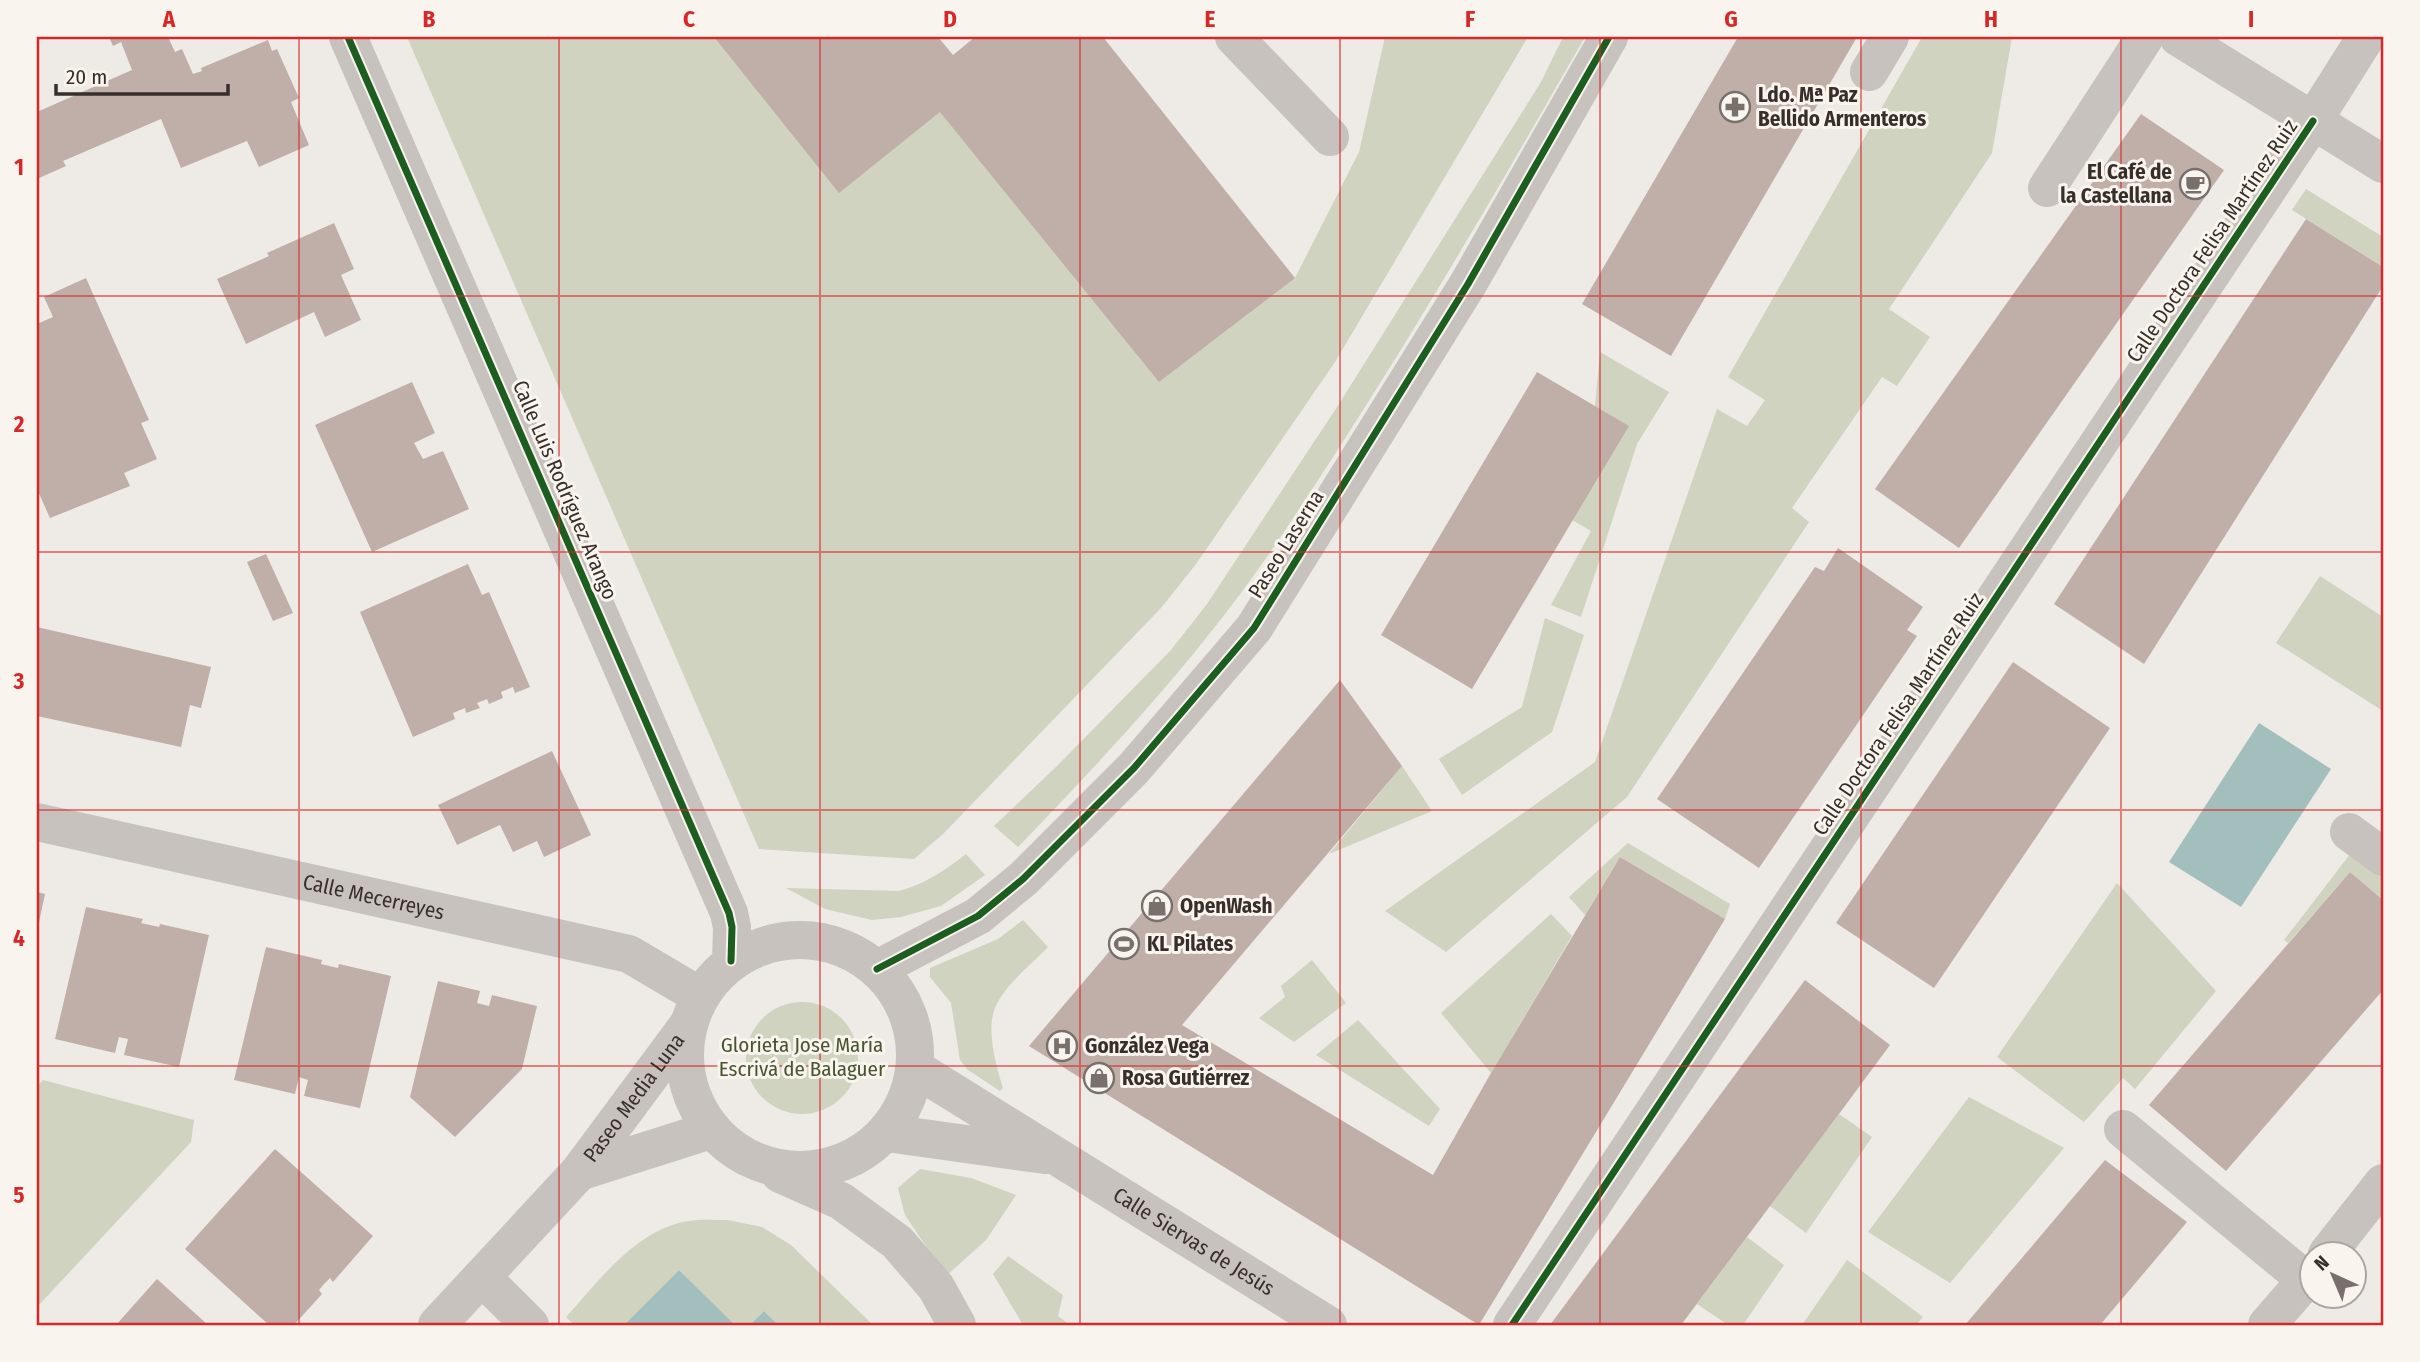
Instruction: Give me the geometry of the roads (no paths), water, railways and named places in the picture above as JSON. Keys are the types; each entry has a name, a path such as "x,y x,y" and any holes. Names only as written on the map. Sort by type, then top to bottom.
{"street":[{"name":"Calle Luis Rodríguez Arango","path":"348,37 729,913 732,927 731,961"},
{"path":"1234,37 1330,137"},
{"name":"Paseo Laserna","path":"877,969 978,916 1023,879 1133,768 1254,628 1468,284 1609,37"},
{"path":"1869,72 1889,37"},
{"path":"2047,188 2145,37"},
{"path":"2178,37 2383,164"},
{"name":"Calle Doctora Felisa Martínez Ruiz","path":"1512,1325 2313,121 2366,37"},
{"name":"Calle Mecerreyes","path":"37,822 628,954 694,1009"},
{"path":"2349,832 2383,857"},
{"path":"762,1166 795,1171 829,1168 860,1155 887,1133 905,1103 916,1069 916,1044 911,1020 901,997 877,969 861,956 830,943 798,939 766,944 731,961 715,976 694,1009 684,1060 692,1098 711,1130 734,1151 762,1166 841,1201 897,1242 936,1287 957,1325"},
{"name":"Paseo Media Luna","path":"437,1325 579,1172 694,1009"},
{"name":"Calle Siervas de Jesús","path":"916,1069 1328,1325"},
{"path":"2123,1129 2298,1257"},
{"name":"Paseo Media Luna","path":"579,1172 711,1130"},
{"name":"Calle Siervas de Jesús","path":"887,1133 1061,1158"},
{"path":"2338,1240 2383,1183"},
{"path":"482,1277 530,1325"},
{"path":"2267,1325 2298,1289"}],"water":[{"path":"2259,723 2331,769 2241,907 2169,862"},
{"path":"679,1270 735,1325 624,1325"},
{"path":"764,1311 778,1325 750,1325"}],"place":[{"name":"Ldo. Mª Paz Bellido Armenteros","path":"1735,107"},
{"name":"El Café de la Castellana","path":"2195,184"},
{"name":"OpenWash","path":"1157,906"},
{"name":"KL Pilates","path":"1124,944"},
{"name":"González Vega","path":"1062,1046"},
{"name":"Rosa Gutiérrez","path":"1099,1078"}],"park label":[{"name":"Glorieta Jose María Escrivá de Balaguer","path":"802,1057"}]}
